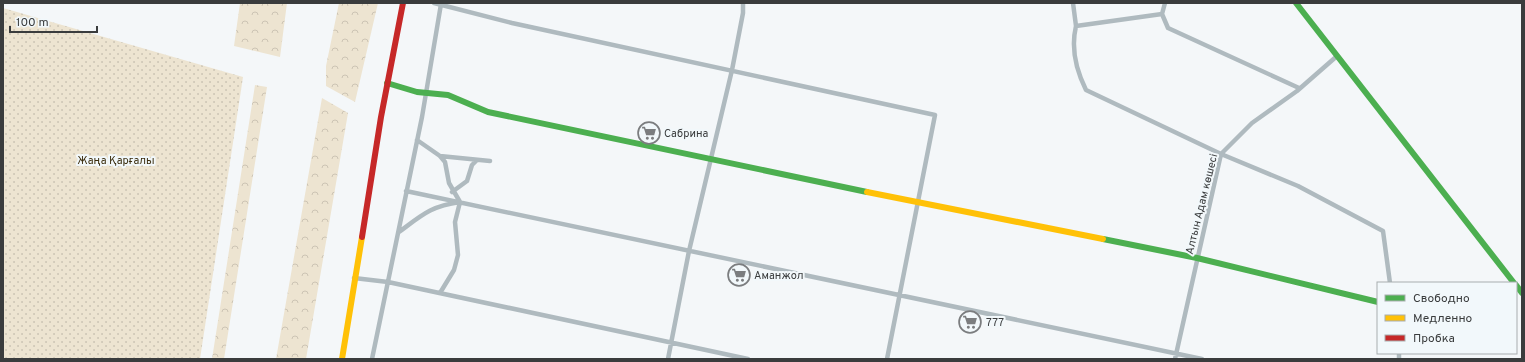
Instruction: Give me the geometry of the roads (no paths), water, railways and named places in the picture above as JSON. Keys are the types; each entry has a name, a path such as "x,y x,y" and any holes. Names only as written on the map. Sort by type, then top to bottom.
{"street":[{"path":"342,359 387,83 403,3"},
{"path":"434,3 512,23 936,115 887,359"},
{"path":"668,359 689,251 732,70 744,13 743,3"},
{"path":"1073,3 1076,26 1073,40 1079,76 1086,90 1221,154 1298,186 1383,231 1390,282"},
{"path":"1165,3 1162,14 1168,28 1299,88"},
{"path":"1296,3 1513,282"},
{"path":"372,359 417,140 441,4"},
{"path":"1076,26 1162,14"},
{"name":"Алтын Адам көшесі","path":"1175,356 1221,154 1252,123 1299,88 1337,56"},
{"path":"387,83 425,93 448,95 488,112 918,203 1197,258 1377,302"},
{"path":"417,140 440,156 445,162 452,192 460,202"},
{"path":"440,156 490,161"},
{"path":"452,192 467,181 472,165 477,160"},
{"path":"406,191 900,295 1175,356 1202,359"},
{"path":"399,232 428,211 442,205 460,202"},
{"path":"440,293 454,270 458,255 455,222 460,202"},
{"path":"354,278 388,282 748,359"}],"place":[{"name":"Сабрина","path":"649,133"},
{"name":"Аманжол","path":"739,275"},
{"name":"777","path":"970,322"}],"park label":[{"name":"Жаңа Қарғалы","path":"116,160"}]}
